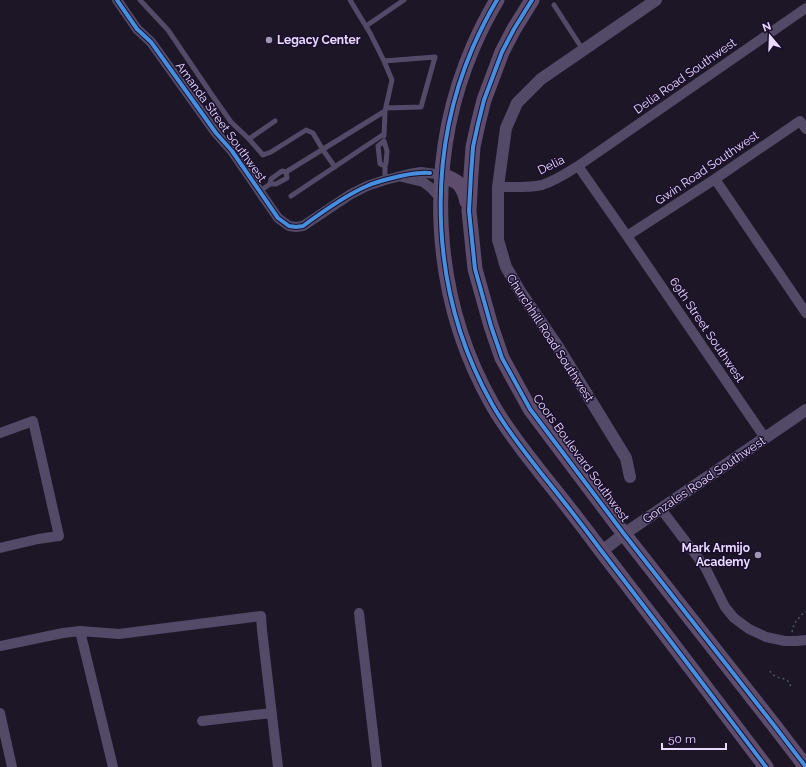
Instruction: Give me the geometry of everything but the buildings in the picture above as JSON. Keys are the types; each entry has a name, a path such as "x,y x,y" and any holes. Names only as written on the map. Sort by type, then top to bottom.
{"main road":[{"path":"497,0 473,46 464,69 449,123 443,160 440,198 443,254 452,306 459,329 474,368 492,405 509,430 766,767"},
{"name":"Coors Boulevard Southwest","path":"532,0 502,52 484,100 473,147 469,211 475,269 491,326 502,358 530,409 563,454 806,767"},
{"path":"442,175 456,180 462,187 469,211"}],"street":[{"name":"Amanda Street Southwest","path":"117,0 137,29 151,42 216,133 232,151 278,218 289,226 303,226 367,186 400,176 420,172 442,175"},
{"name":"Churchhill Road Southwest","path":"630,477 626,458 558,347 525,299 506,267 498,240 498,187 506,128 517,103 541,79 656,0"},
{"name":"Delia Road Southwest","path":"578,166 806,8"},
{"name":"Gwin Road Southwest","path":"627,236 715,179 803,125"},
{"name":"Delia","path":"498,187 531,187 556,179 578,166 627,236"},
{"path":"400,176 422,182 431,188 440,198"},
{"path":"715,179 806,313"},
{"name":"69th Street Southwest","path":"627,236 765,438"},
{"name":"Gonzales Road Southwest","path":"602,551 624,534 806,410"},
{"path":"0,433 33,421 59,536 38,539 0,548"},
{"path":"661,509 705,567 725,607 734,618 749,629 766,637 785,642 806,640"},
{"path":"359,613 377,767"},
{"path":"0,646 80,631 119,634 261,616 278,767"},
{"path":"80,631 113,767"},
{"path":"0,713 4,747 12,767"},
{"path":"202,721 272,713"}],"lane":[{"path":"140,0 168,30 232,122 263,155 271,152 306,130 313,133 335,167"},
{"path":"350,0 366,26 392,80 386,110 384,134 384,141 387,151 385,180"},
{"path":"366,26 404,0"},
{"path":"554,5 583,50"},
{"path":"260,191 270,184 276,184 287,178 286,172 386,110 421,107 435,57 384,61"},
{"path":"249,139 275,121"},
{"path":"291,196 384,134"},
{"path":"384,141 378,146 380,164 385,166"}],"path":[{"path":"792,636 794,624 803,613 806,612"},
{"path":"770,671 775,676 789,682 791,688"}],"cycle path":[{"path":"117,0 137,29 151,42 216,133 232,151 278,218 289,226 303,226 343,199 375,183 407,175 430,173"},
{"path":"497,0 473,47 457,91 447,136 441,182 441,228 446,274 456,319 472,362 492,404 515,440 766,767"},
{"path":"532,0 502,52 484,100 473,147 469,211 475,269 491,326 502,358 530,409 624,534 806,767"}],"place":[{"name":"Legacy Center","path":"269,40"},
{"name":"Mark Armijo Academy","path":"758,555"}]}
